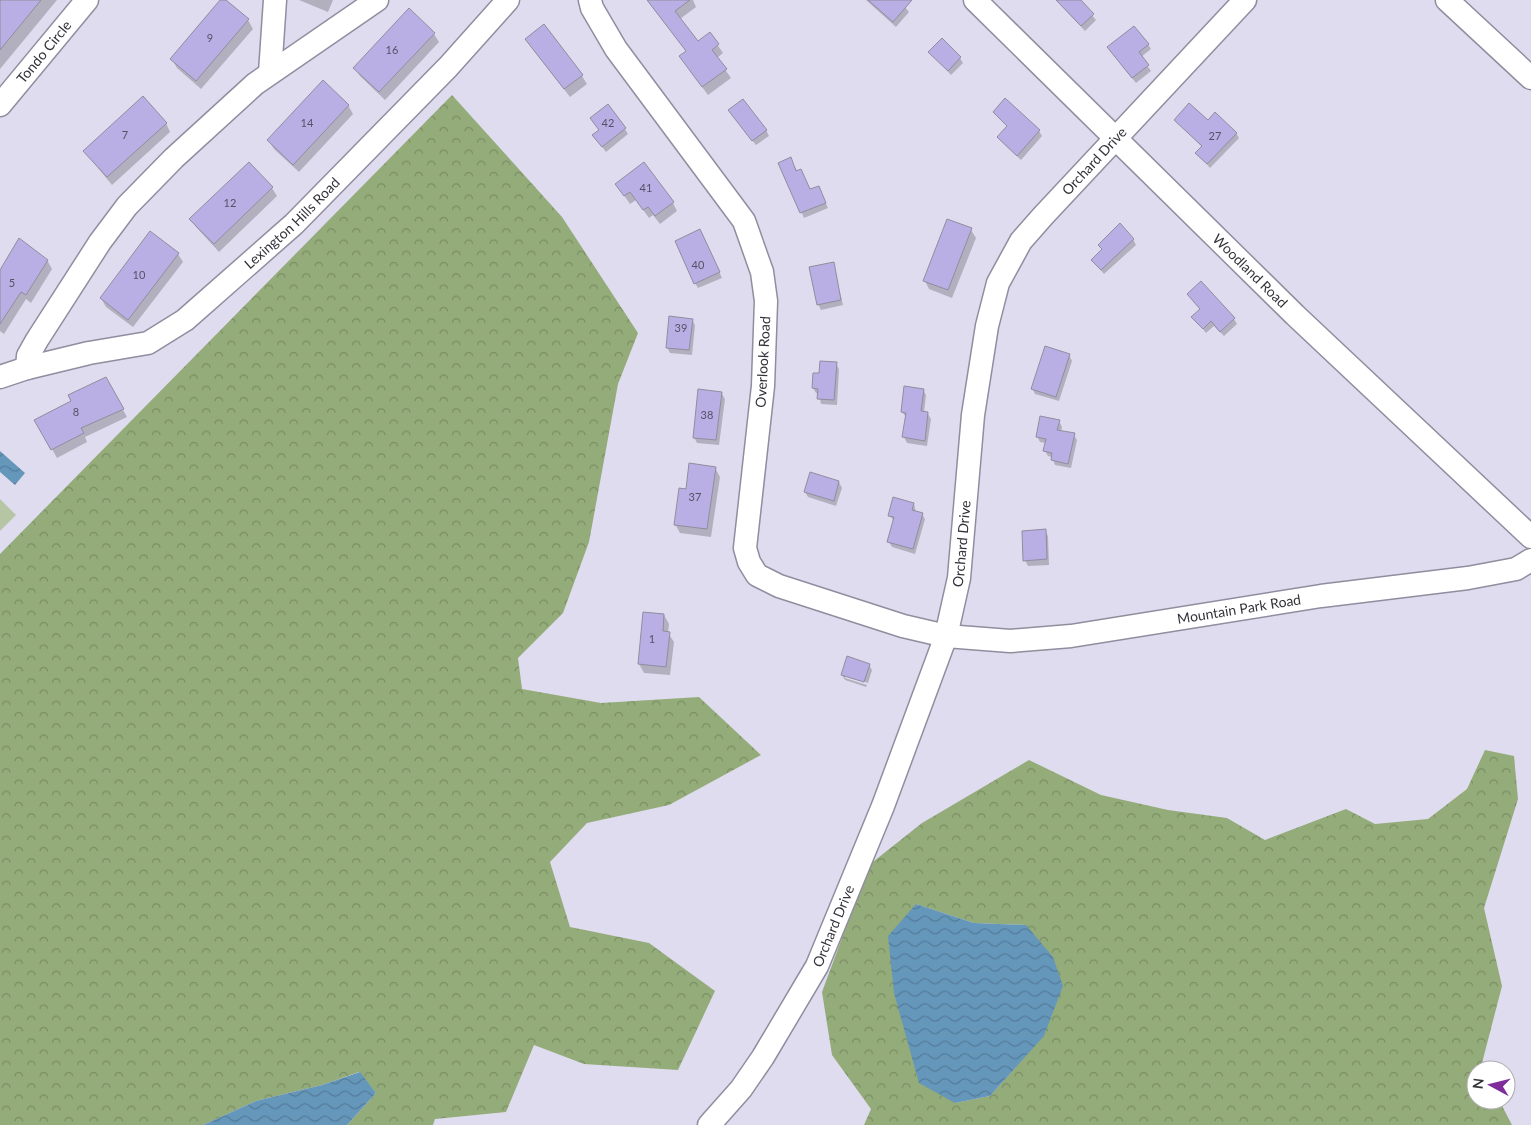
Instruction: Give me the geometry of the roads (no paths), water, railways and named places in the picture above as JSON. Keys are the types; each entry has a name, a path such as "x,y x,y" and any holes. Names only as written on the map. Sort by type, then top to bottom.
{"street":[{"name":"Tondo Circle","path":"0,105 87,0"},
{"path":"270,73 274,0"},
{"name":"Lexington Hills Road","path":"0,377 27,368 89,353 148,343 185,320 294,224 448,68 508,0"},
{"name":"Overlook Road","path":"590,0 592,8 616,50 744,221 762,272 766,302 763,386 745,548 749,562 757,575 779,586 903,626 946,636"},
{"name":"Woodland Road","path":"975,0 1295,315 1531,537"},
{"name":"Orchard Drive","path":"710,1125 741,1089 763,1057 818,966 883,806 946,636 959,578 973,416 987,326 998,283 1021,241 1116,137 1246,0"},
{"path":"1446,0 1531,78"},
{"path":"27,368 28,356 37,340 100,242 127,206 174,158 270,73 369,3"},
{"name":"Mountain Park Road","path":"946,636 1010,641 1071,636 1321,596 1468,578 1516,569 1531,560"}],"water":[{"path":"0,451 25,473 15,485 0,472"},
{"path":"916,904 974,923 1026,925 1053,957 1063,986 1044,1036 990,1096 955,1103 919,1083 894,993 888,936"},
{"path":"360,1072 376,1093 347,1125 203,1125 256,1101 322,1085"}]}
